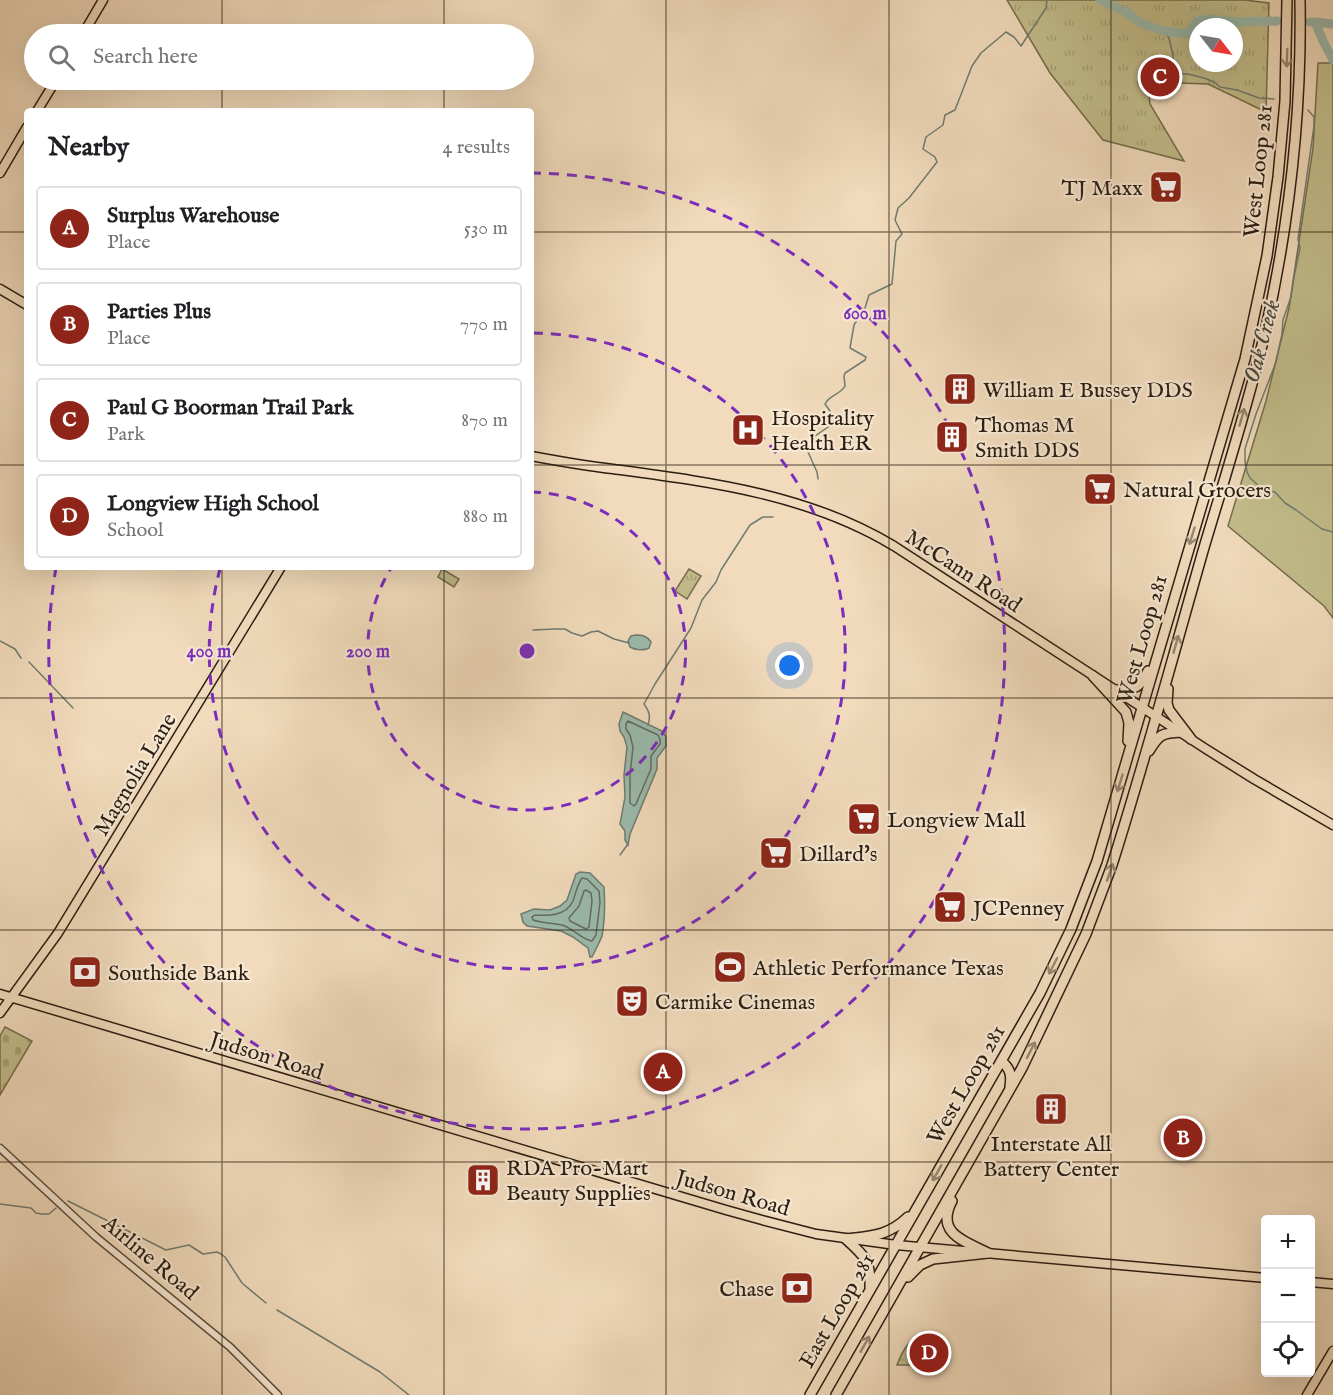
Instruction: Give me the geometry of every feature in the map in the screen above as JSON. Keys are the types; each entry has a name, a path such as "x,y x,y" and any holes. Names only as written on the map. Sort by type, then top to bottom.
{"highway":[{"name":"West Loop 281","path":"896,1245 1040,993 1071,929 1097,861 1228,420 1259,295 1275,200 1285,101 1287,0"},
{"name":"West Loop 281","path":"920,1247 1045,1023 1086,934 1112,865 1256,368 1275,283 1295,141 1300,0"},
{"path":"1275,200 1281,208 1273,262 1275,283"},
{"path":"1227,471 1221,469 1220,466 1230,431 1228,420"},
{"path":"1199,512 1206,521 1198,549 1202,557"},
{"path":"1116,690 1139,687 1158,650"},
{"path":"1168,672 1168,707 1191,739"},
{"path":"1093,676 1122,707 1129,718 1127,761"},
{"path":"1141,766 1158,736 1181,732"},
{"path":"1001,1062 1011,1072 1009,1091"},
{"path":"962,1174 948,1210 949,1227 958,1238 988,1253"},
{"path":"846,1239 878,1236 888,1232 902,1223 916,1209"},
{"path":"846,1239 861,1252 868,1262 870,1290"},
{"name":"East Loop 281","path":"811,1394 896,1245"},
{"name":"East Loop 281","path":"836,1395 920,1247"},
{"path":"894,1292 914,1269 926,1261 941,1257 988,1253"}],"main road":[{"path":"88,24 103,0"},
{"path":"39,108 50,90"},
{"path":"0,173 24,133"},
{"path":"0,289 24,303"},
{"name":"McCann Road","path":"534,456 735,487 821,510 854,524 894,546 1254,779 1333,825"},
{"name":"Magnolia Lane","path":"0,1013 58,933 279,570"},
{"name":"Judson Road","path":"0,994 758,1219 806,1231 896,1245 1261,1278"},
{"path":"1315,1282 1333,1284"},
{"path":"1307,1395 1333,1351"}],"street":[{"name":"Airline Road","path":"0,1148 96,1237 230,1347 278,1395"}],"green space":[{"path":"1007,0 1245,0 1269,3 1266,112 1208,84 1148,82 1150,104 1184,161 1103,140 1050,73"},
{"path":"1318,63 1333,63 1333,618 1324,606 1228,526 1266,401 1289,308 1313,148"},
{"path":"689,569 701,576 687,599 675,591"},
{"path":"444,570 459,579 454,587 438,577"},
{"path":"5,1027 32,1041 0,1095 0,1036"},
{"path":"924,1332 942,1346 943,1350 936,1358 920,1359 912,1365 897,1365 907,1346"}],"water":[{"path":"631,636 648,638 651,642 649,648 640,650 630,647 628,641"},
{"path":"623,712 662,731 666,737 666,746 657,758 657,769 630,834 628,845 625,840 625,831 620,824 625,797 624,775 627,747 619,724"},
{"path":"590,873 604,887 605,912 602,936 592,957 590,957 588,948 573,937 561,931 527,926 521,914 534,909 550,910 560,906 567,900 576,874"}],"waterway":[{"path":"818,479 808,452 815,436 831,425 830,411 825,404 845,386 845,373 866,357 850,348 854,325 865,308 869,295 892,284 896,241 902,234 895,220 898,208 909,198 937,162 935,157 923,149 926,137 943,125 945,115 955,110 972,66 981,53 1006,32 1014,37 1021,46 1046,8 1047,0"},
{"path":"1100,0 1126,12 1141,23 1164,31 1187,34 1198,21 1210,19 1233,22 1277,21"},
{"path":"1310,22 1315,22 1333,60"},
{"path":"1315,22 1333,24"},
{"name":"Oak Creek","path":"1164,31 1169,38 1173,63 1183,74 1204,78 1220,87 1259,98 1274,99"},
{"name":"Oak Creek","path":"1308,110 1314,117 1314,126 1298,239 1300,248 1291,297 1283,320 1276,362 1245,449 1245,462 1250,478 1259,486 1275,492 1285,503 1322,529 1333,532"},
{"path":"648,725 649,714 644,704 691,628 702,600 716,582 721,570 750,525 763,517 773,517"},
{"path":"533,630 565,629 582,636 598,631 629,643"},
{"path":"0,641 15,649 21,658"},
{"path":"29,662 73,708"},
{"path":"620,855 628,844"},
{"path":"68,1201 166,1250 189,1245 203,1254 217,1252 221,1254 242,1283 266,1303"},
{"path":"0,1204 31,1208 36,1213 42,1214 49,1214 56,1208"},
{"path":"277,1310 380,1372 409,1395"}],"place":[{"name":"Paul G Boorman Trail Park","path":"1160,77"},
{"name":"TJ Maxx","path":"1166,187"},
{"name":"William E Bussey DDS","path":"960,389"},
{"name":"Hospitality Health ER","path":"748,430"},
{"name":"Thomas M Smith DDS","path":"952,437"},
{"name":"Natural Grocers","path":"1100,489"},
{"name":"Longview Mall","path":"864,819"},
{"name":"Dillard's","path":"776,853"},
{"name":"JCPenney","path":"950,907"},
{"name":"Athletic Performance Texas","path":"730,967"},
{"name":"Southside Bank","path":"85,972"},
{"name":"Carmike Cinemas","path":"632,1001"},
{"name":"Surplus Warehouse","path":"663,1072"},
{"name":"Interstate All Battery Center","path":"1051,1109"},
{"name":"Parties Plus","path":"1183,1138"},
{"name":"RDA Pro-Mart Beauty Supplies","path":"483,1180"},
{"name":"Chase","path":"797,1288"},
{"name":"Longview High School","path":"929,1353"}]}
